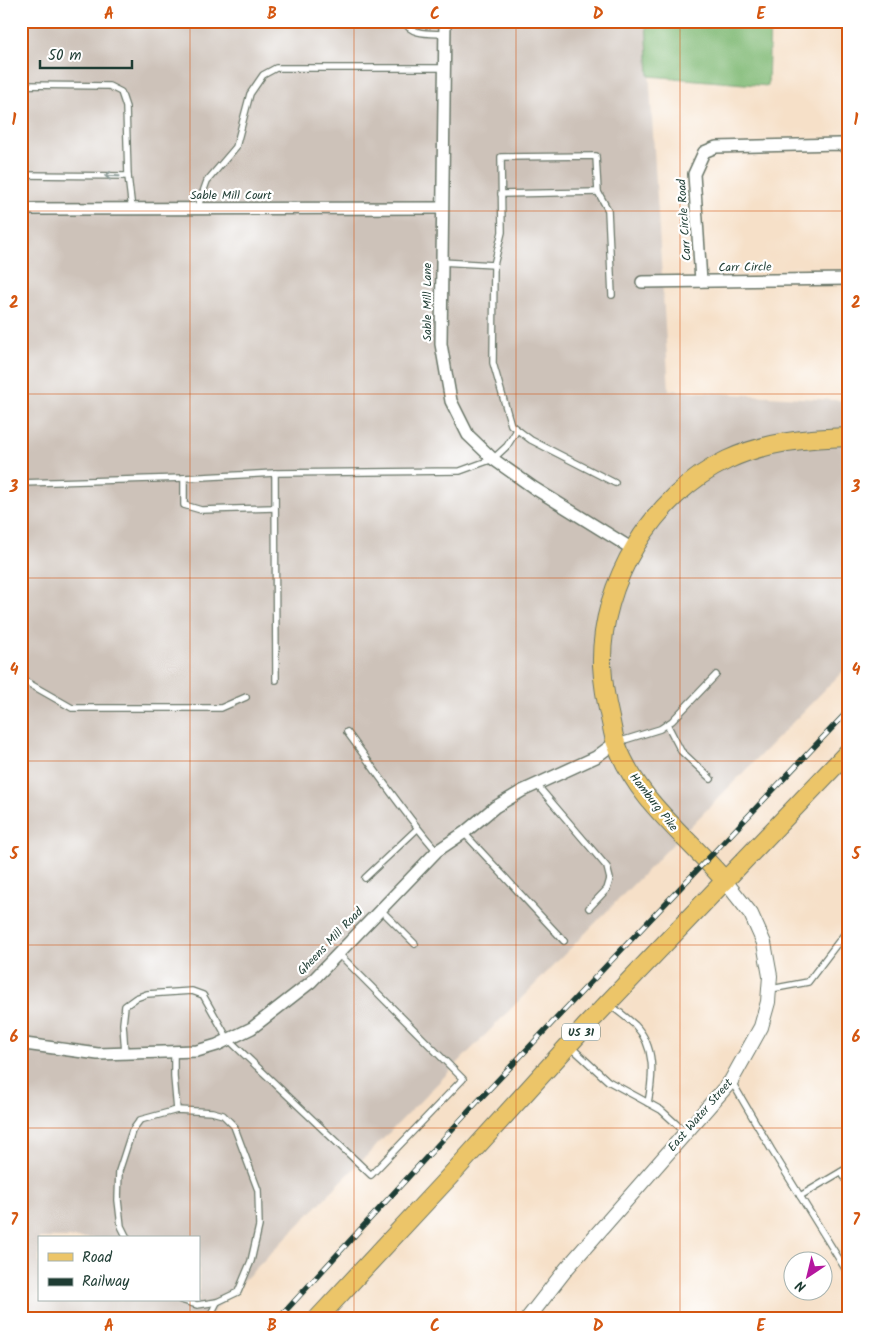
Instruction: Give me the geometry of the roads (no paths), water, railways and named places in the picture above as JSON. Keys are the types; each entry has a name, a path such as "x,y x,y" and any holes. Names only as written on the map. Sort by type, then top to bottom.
{"main road":[{"name":"Hamburg Pike","path":"725,881 660,813 643,792 626,766 616,742 606,699 602,665 605,628 613,595 644,531 676,495 704,473 727,460 752,450 780,443 849,437"},
{"name":"US 31","path":"318,1318 569,1045 849,752"}],"street":[{"name":"Sable Mill Lane","path":"445,21 441,208 441,344 451,401 468,435 493,460 534,488 634,550"},
{"name":"Carr Circle Road","path":"701,282 694,174 704,152 716,147 840,144 849,149"},
{"name":"Sable Mill Court","path":"21,209 441,208"},
{"name":"Carr Circle","path":"642,282 849,279"},
{"name":"Gheens Mill Road","path":"25,1044 98,1054 197,1051 228,1040 252,1028 311,982 380,908 437,851 464,833 495,807 522,791 596,757 616,742"},
{"name":"East Water Street","path":"528,1318 567,1268 731,1081 761,1026 768,1002 770,976 764,943 751,914 725,881"}],"lane":[{"path":"404,21 415,32 445,34"},
{"path":"197,209 206,181 236,147 250,94 263,75 276,68 444,68"},
{"path":"21,87 23,85 109,86 121,92 126,107 128,176 132,209"},
{"path":"612,295 608,210 598,192 596,156 501,158 502,232 494,265 493,363 511,425 531,440 615,483"},
{"path":"21,175 128,176"},
{"path":"501,194 598,192"},
{"path":"441,262 494,265"},
{"path":"21,483 274,473 460,471 493,460 507,446 517,430"},
{"path":"274,473 276,680"},
{"path":"184,478 184,505 200,510 274,508"},
{"path":"616,742 660,728 672,721 716,675"},
{"path":"21,679 72,708 220,708 246,697"},
{"path":"667,724 681,751 711,779"},
{"path":"346,732 418,829 437,851"},
{"path":"537,785 607,867 610,879 607,889 589,908"},
{"path":"365,878 418,829"},
{"path":"464,833 564,941"},
{"path":"380,908 415,944"},
{"path":"768,989 808,982 849,928"},
{"path":"125,1054 123,1024 125,1006 136,998 147,994 192,991 203,996 228,1040 372,1176 463,1079 338,952"},
{"path":"608,1004 636,1026 650,1049 652,1077 648,1103"},
{"path":"569,1045 608,1081 661,1110 685,1132"},
{"path":"174,1052 177,1110"},
{"path":"731,1081 849,1275"},
{"path":"126,1236 121,1226 118,1200 119,1171 132,1132 140,1120 177,1110 212,1112 223,1115 234,1126 258,1190 259,1226 251,1261 238,1292 217,1302 197,1305 187,1302"},
{"path":"800,1196 849,1167"},
{"path":"841,1172 849,1184"},
{"path":"209,1318 217,1302"}],"railway":[{"path":"279,1318 479,1100 849,710"}]}
